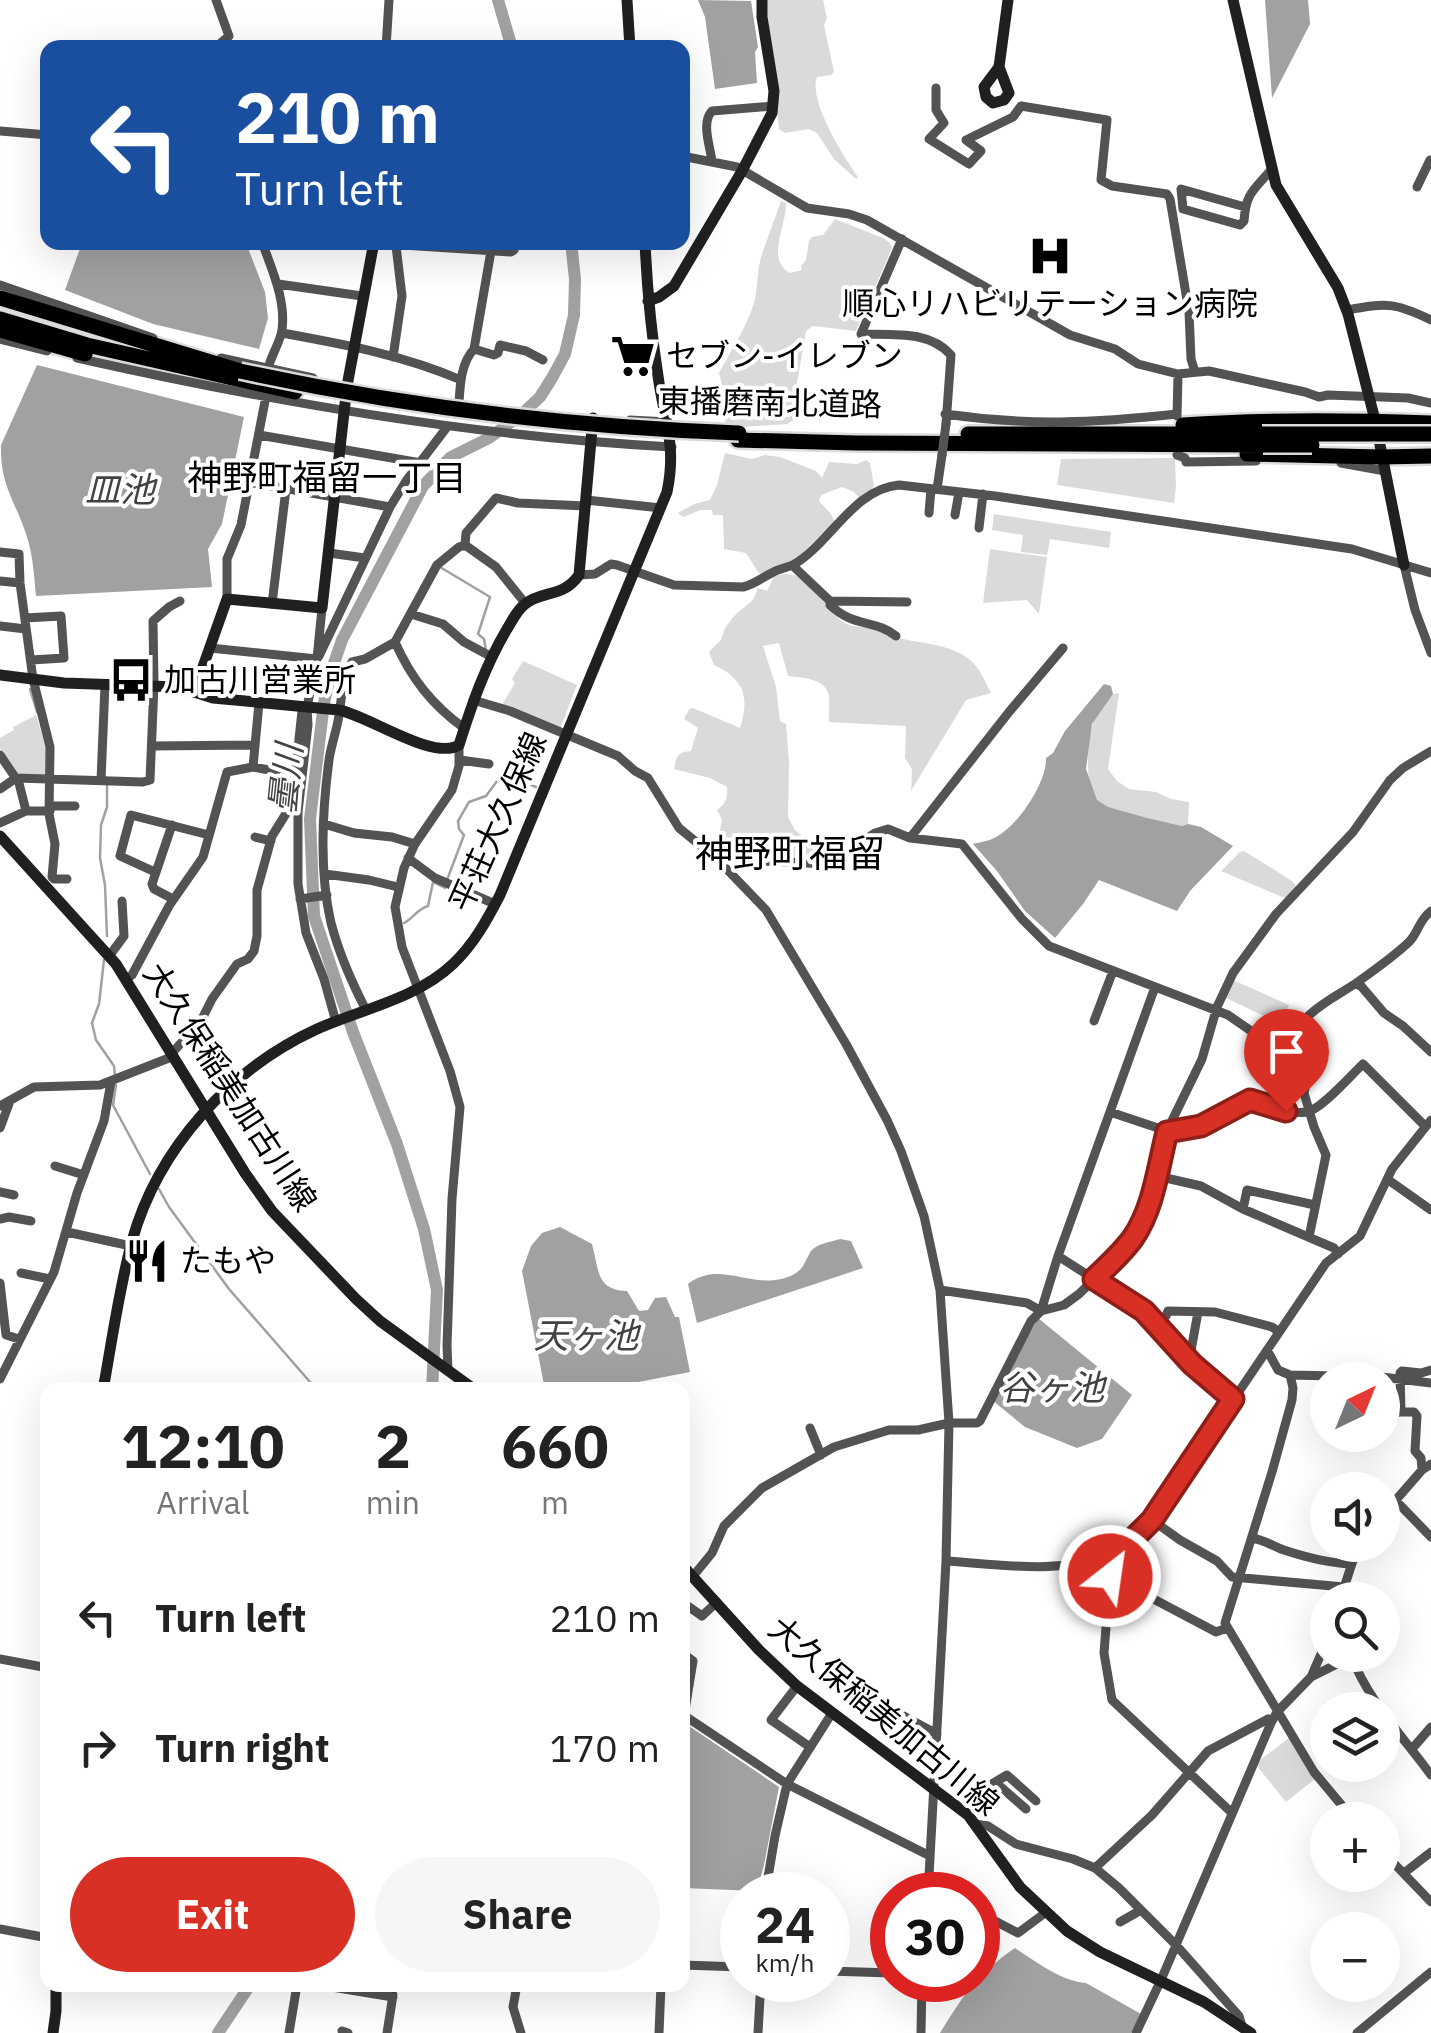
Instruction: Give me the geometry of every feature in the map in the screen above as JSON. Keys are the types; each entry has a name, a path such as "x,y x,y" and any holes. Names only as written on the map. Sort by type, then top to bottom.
{"highway":[{"path":"0,298 240,371"},
{"name":"東播磨南北道路","path":"0,308 89,335 328,390 510,418 738,436"},
{"name":"東播磨南北道路","path":"0,319 87,345 296,392 516,426 738,436 1431,445"},
{"path":"0,330 50,346 134,364 296,392"},
{"path":"1079,439 1234,422 1431,423"},
{"name":"東播磨南北道路","path":"1263,440 1431,434"},
{"path":"1079,439 1383,464 1431,456"}],"main road":[{"path":"627,0 630,40"},
{"path":"648,301 674,286 768,123 774,91 762,0"},
{"path":"1000,67 1008,0"},
{"path":"1234,0 1271,170 1283,200 1338,288 1347,310 1375,420 1404,565"},
{"path":"194,692 227,599 322,608 346,386 372,250"},
{"name":"平荘大久保線","path":"105,1382 131,1246 153,1186 186,1132 206,1109 276,1052 301,1037 418,988 453,964 496,904 635,572 670,477 672,448 658,381 645,250"},
{"path":"0,675 178,687 213,698 339,710 418,742 446,750 459,745 490,656 525,603 566,589 579,576 593,418"},
{"name":"大久保稲美加古川線","path":"0,836 110,956 245,1173 280,1221 380,1321 464,1382"},
{"name":"大久保稲美加古川線","path":"690,1572 759,1650 797,1686 972,1819 1020,1887 1045,1913 1083,1943 1161,1980 1247,2029"},
{"path":"53,2033 56,1992"}],"street":[{"path":"216,0 229,36 224,40"},
{"path":"386,40 389,0"},
{"path":"936,88 936,110 944,123 928,140 969,164 981,152 966,140 1013,117 1020,106 1108,120 1101,180 1112,186 1167,194 1189,288 1191,359 1195,372"},
{"path":"712,161 706,120 712,110 773,106"},
{"path":"0,130 40,134"},
{"path":"1418,152 1430,160 1418,187"},
{"path":"690,157 737,166 807,208 867,220 1070,335 1115,349 1138,364 1178,374 1209,371 1319,397 1408,398 1431,403"},
{"path":"1245,207 1180,189 1183,209 1240,225 1244,221 1246,198 1271,170"},
{"path":"902,239 862,334 924,336 952,354 942,455 929,513"},
{"path":"265,250 278,284 282,316 282,333 270,355 268,369"},
{"path":"393,357 402,296 396,250"},
{"path":"471,250 511,250"},
{"path":"459,403 460,380 474,349 490,251"},
{"path":"278,284 362,296"},
{"path":"0,285 167,342 346,386 545,414 668,422"},
{"path":"1347,310 1398,305 1431,320"},
{"path":"282,333 393,357 460,380"},
{"path":"0,339 114,366 448,428 672,448"},
{"path":"474,349 494,355 500,345 543,360"},
{"path":"946,419 1088,423 1177,417 1178,374"},
{"path":"227,599 227,559 241,525 266,396"},
{"path":"1319,397 1330,422"},
{"path":"318,658 390,507 406,480 448,428"},
{"path":"259,435 422,463"},
{"path":"1177,455 1186,462 1383,464"},
{"path":"249,482 390,507"},
{"path":"579,576 594,574 611,564 674,585 742,587 792,565 869,496 888,486 983,494 1352,549 1431,572"},
{"path":"272,604 286,490"},
{"path":"955,515 959,492"},
{"path":"978,528 983,494"},
{"path":"465,546 466,533 497,497 518,503 661,508"},
{"path":"365,1010 334,934 324,874 330,755 342,688 352,662 394,642 436,565 459,547 465,546 496,567 525,603"},
{"path":"0,552 18,554 33,680 50,747 52,877 67,878"},
{"path":"329,553 366,558"},
{"path":"792,565 841,616 888,629 896,636"},
{"path":"1404,565 1431,653"},
{"path":"0,581 20,582"},
{"path":"830,601 907,602"},
{"path":"0,788 16,778 150,780 152,622 169,606 180,602"},
{"path":"0,1128 5,1104 34,1087 112,1082 173,1054 201,1021 237,964 253,955 257,936 255,900 270,842 292,804 305,707 318,658 322,608"},
{"path":"412,614 444,624 464,642 490,656"},
{"path":"0,626 60,616 64,658 31,660"},
{"path":"394,642 422,690 464,728"},
{"path":"210,648 318,658"},
{"path":"910,838 1064,648"},
{"path":"100,780 104,685"},
{"path":"473,700 510,711 618,756 648,778 678,828 717,860 766,910 887,1120 924,1216 940,1290 949,1423 946,1562 929,1872"},
{"path":"252,766 259,703"},
{"path":"305,707 308,725 298,812 300,898 306,934 337,1021"},
{"path":"152,746 254,745"},
{"path":"448,1371 452,1214 460,1107 399,938 394,907 408,858 452,790 460,760 459,745"},
{"path":"940,1290 1026,1303 1040,1311 1064,1304 1079,1294 1134,1236 1157,1176 1167,1132 1202,1058 1233,973 1276,914 1353,832 1390,780 1431,751"},
{"path":"0,754 16,778 26,811"},
{"path":"460,760 490,764"},
{"path":"126,979 201,861 226,772 252,766 295,775"},
{"path":"0,823 26,811 76,806"},
{"path":"155,872 120,856 131,815 210,835"},
{"path":"324,824 354,834 415,844"},
{"path":"172,826 152,884 173,900"},
{"path":"717,860 829,864 875,833 888,829 910,838 962,844 1022,919 1049,946 1228,1016 1270,1044 1295,1052 1307,1061 1304,1093 1326,1155 1308,1237"},
{"path":"254,837 270,842"},
{"path":"0,858 14,852"},
{"path":"408,858 434,878 496,904"},
{"path":"324,874 398,887"},
{"path":"300,898 328,895"},
{"path":"110,956 124,936 122,902"},
{"path":"1295,1052 1294,1037 1308,1017 1410,940 1420,920 1431,910"},
{"path":"1094,1021 1113,971"},
{"path":"1356,984 1384,1014 1431,1052"},
{"path":"690,1570 712,1553 724,1526 762,1488 834,1447 889,1430 918,1430 980,1420 1030,1321 1040,1311 1155,987"},
{"path":"946,1562 1059,1566 1104,1557 1134,1538 1152,1520 1326,1263 1360,1236 1387,1179 1428,1123 1364,1064 1309,1112 1286,1111 1250,1100 1201,1126 1167,1132 1110,1112"},
{"path":"0,1379 50,1280 104,1121 112,1082"},
{"path":"55,1166 84,1176"},
{"path":"1157,1176 1200,1186 1334,1248 1338,1254"},
{"path":"1387,1179 1431,1210"},
{"path":"1244,1209 1248,1190 1315,1205"},
{"path":"0,1192 14,1195"},
{"path":"0,1219 31,1221"},
{"path":"67,1232 131,1246"},
{"path":"1058,1256 1144,1311 1189,1362 1233,1399"},
{"path":"21,1272 50,1280"},
{"path":"0,1283 6,1335 19,1339"},
{"path":"1157,1324 1168,1311 1215,1312 1280,1332"},
{"path":"1189,1362 1198,1312"},
{"path":"1267,1350 1278,1370 1310,1376"},
{"path":"1400,1497 1427,1467 1415,1451 1417,1414 1401,1412 1400,1379 1402,1371 1431,1370"},
{"path":"1290,1375 1292,1400 1225,1624 1314,1772 1339,1802"},
{"path":"1400,1379 1431,1382"},
{"path":"810,1428 821,1454"},
{"path":"1400,1505 1431,1537"},
{"path":"1152,1520 1232,1577 1310,1584"},
{"path":"1252,1538 1331,1563 1351,1564 1346,1582"},
{"path":"1104,1557 1110,1576 1104,1653 1112,1700 1232,1812"},
{"path":"1110,1576 1216,1632 1228,1628"},
{"path":"690,1608 702,1616 717,1602"},
{"path":"0,1659 40,1666"},
{"path":"1136,2033 1271,1722 1313,1672"},
{"path":"1311,1676 1319,1672"},
{"path":"1361,1672 1393,1726 1431,1775"},
{"path":"797,1686 770,1720 810,1747"},
{"path":"886,1706 938,1734"},
{"path":"770,1872 787,1784 832,1713"},
{"path":"690,1719 787,1784 930,1856"},
{"path":"1095,1868 1152,1815 1208,1751 1268,1719 1271,1722"},
{"path":"1412,1749 1431,1727"},
{"path":"1036,1801 1007,1775 990,1785 972,1819 1016,1844 1095,1868 1176,1945 1247,2029"},
{"path":"995,1782 1026,1810"},
{"path":"1404,1873 1431,1852"},
{"path":"1400,1869 1431,1902"},
{"path":"1120,1922 1141,1910"},
{"path":"1000,1924 1018,1933 1045,1913"},
{"path":"0,1930 40,1937"},
{"path":"690,1964 720,1966"},
{"path":"1357,2033 1431,1972"},
{"path":"289,2033 296,1992"},
{"path":"387,2033 394,1992"},
{"path":"516,1992 513,2007 521,2033"},
{"path":"659,2033 661,1992"},
{"path":"758,2033 760,2002"},
{"path":"920,2033 921,2002"}],"shaded area":[{"path":"766,0 823,0 834,72 817,77 818,99 828,128 856,179 834,159 817,133 809,129 785,133 779,129"},
{"path":"781,201 786,203 779,259 790,273 802,270 809,241 823,235 835,219 883,238 892,248 856,331 813,326 806,331 795,394 795,419 787,424 727,428 727,402 719,373 752,309 760,261"},
{"path":"725,453 752,459 765,455 780,457 816,471 822,478 829,462 857,464 866,460 874,486 860,499 842,487 821,495 819,501 835,522 796,559 762,574 746,553 724,549 723,515 713,515 712,510 683,517 678,513 710,500"},
{"path":"1175,458 1174,503 1057,485 1061,459"},
{"path":"994,514 1111,532 1109,548 1050,539 1047,555 1021,552 1023,535 992,530"},
{"path":"990,549 1047,557 1039,614 1027,600 983,603"},
{"path":"794,575 812,586 832,612 849,625 873,628 962,654 977,667 991,693 966,700 911,791 912,769 905,758 906,726 829,722 829,697 824,686 788,676 779,643 763,646 776,687 780,721 786,724 788,817 795,830 819,851 818,861 716,850 722,820 717,810 726,800 727,787 710,778 674,769 678,756 691,751 698,728 684,719 689,709 740,728 742,690 732,676 714,665 709,652 721,640 734,616 753,600 758,588 767,591 774,577"},
{"path":"523,661 577,685 560,729 502,705"},
{"path":"1119,693 1108,769 1129,789 1189,802 1188,824 1182,826 1114,810 1094,796 1088,766 1092,727 1113,694"},
{"path":"36,715 46,748 45,775 20,775 0,748 0,738"},
{"path":"1244,851 1292,881 1297,887 1287,899 1221,871"},
{"path":"1233,980 1289,1005 1281,1024 1224,997"},
{"path":"1289,1738 1310,1771 1311,1782 1286,1802 1257,1766"}],"water":[{"path":"698,0 751,1 758,47 757,83 715,89 705,17"},
{"path":"1265,0 1308,0 1310,24 1272,98"},
{"path":"79,250 249,250 265,292 268,318 259,349 153,324 65,290"},
{"name":"皿池","path":"37,365 244,417 222,524 208,549 212,587 36,596 30,549 5,481 1,445"},
{"path":"1104,684 1111,686 1113,694 1092,724 1086,769 1097,800 1147,818 1201,827 1233,846 1190,891 1177,911 1099,880 1055,938 1025,911 973,844 996,837 1022,813 1042,779 1046,758"},
{"name":"天ヶ池","path":"560,1227 592,1244 604,1283 627,1291 639,1311 648,1310 655,1298 666,1297 675,1317 679,1317 690,1372 638,1382 543,1382 522,1271 531,1246 542,1233"},
{"path":"840,1239 851,1241 863,1268 697,1323 688,1284 720,1274 783,1279 800,1269 814,1248"},
{"name":"谷ヶ池","path":"1038,1318 1132,1395 1102,1439 1077,1448 1025,1427 992,1400"},
{"path":"690,1727 779,1787 762,1872 720,1872 720,1890 690,1888"},
{"path":"1015,1948 1058,1974 1086,1983 1141,2014 1131,2033 940,2033 960,2002 1000,2002 1000,1960"}],"waterway":[{"name":"曇川","path":"498,0 510,40"},
{"name":"曇川","path":"432,1382 437,1290 424,1229 314,916 310,819 324,703 342,640 423,486 451,457 489,438 522,414 552,378 565,354 574,315 572,250"},
{"path":"440,567 490,597 478,634 484,639 486,651"},
{"path":"30,689 37,712"},
{"path":"447,880 464,835 458,821 469,802 486,796 503,773 536,787"},
{"path":"107,785 100,858 107,936"},
{"path":"404,923 428,906 433,882 445,888"},
{"path":"104,960 99,1004 92,1023 96,1040 114,1066 115,1075"},
{"path":"116,1085 113,1105 150,1174"},
{"path":"159,1189 229,1289 310,1382"},
{"name":"曇川","path":"218,2033 245,1992"}],"place":[{"name":"順心リハビリテーション病院","path":"1050,256"},
{"name":"セブン-イレブン","path":"633,356"},
{"name":"加古川営業所","path":"131,680"},
{"name":"たもや","path":"147,1261"}],"district":[{"name":"神野町福留一丁目","path":"327,478"},
{"name":"神野町福留","path":"790,854"}],"route":[{"path":"1110,1576 1104,1557 1134,1538 1152,1520 1233,1399 1203,1376 1144,1311 1094,1279 1130,1242 1143,1220 1167,1132 1201,1126 1250,1100 1286,1111"}]}
